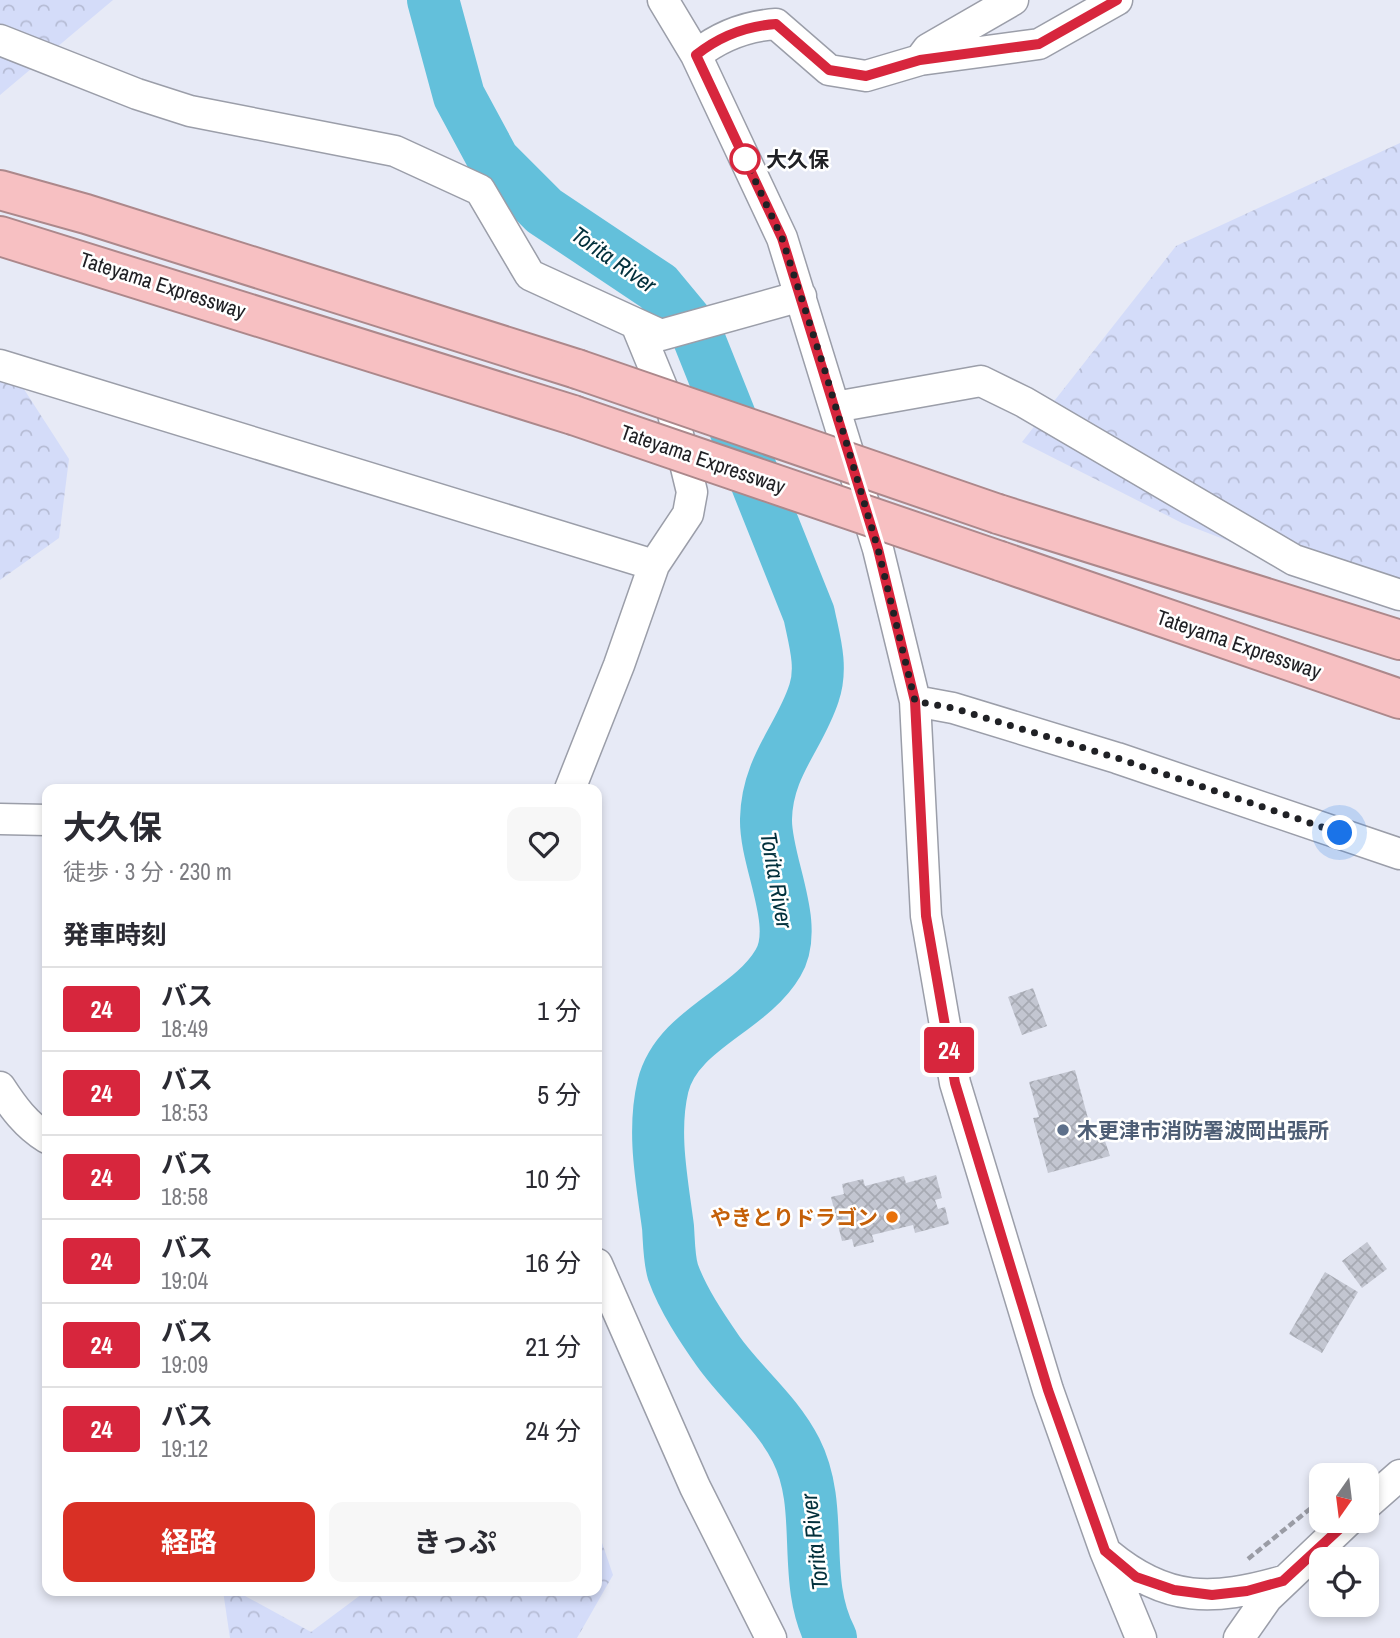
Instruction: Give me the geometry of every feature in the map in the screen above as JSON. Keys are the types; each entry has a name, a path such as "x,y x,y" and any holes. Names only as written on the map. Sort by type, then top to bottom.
{"highway":[{"name":"Tateyama Expressway","path":"0,190 86,214 577,369 998,514 1400,640"},
{"name":"Tateyama Expressway","path":"0,236 573,415 1400,699"},
{"path":"1063,583 1400,712"}],"street":[{"path":"663,0 696,55 782,238 878,549 915,701 926,916 955,1083 1048,1390 1105,1551 1141,1638"},
{"path":"920,60 928,49 1013,0"},
{"path":"696,55 713,42 754,26 776,24 829,70 866,76 920,60 1039,44 1117,0"},
{"path":"0,40 137,94 190,111 395,151 480,190 530,275 661,335 800,296"},
{"path":"572,784 620,665 654,565 688,514 692,492 673,414 636,324"},
{"path":"0,365 654,565"},
{"path":"835,407 982,381 1024,402 1294,560 1400,595"},
{"path":"915,701 953,708 1117,758 1400,854"},
{"path":"0,819 42,820"},
{"path":"0,1087 17,1112 42,1135"},
{"path":"602,1275 695,1487 771,1638"},
{"path":"1379,1493 1400,1475"},
{"path":"1239,1638 1267,1598 1335,1533"},
{"path":"1105,1551 1136,1577 1174,1590 1212,1595 1247,1591 1283,1581"}],"path":[{"path":"1246,1560 1309,1510"}],"green space":[{"path":"0,0 113,0 0,95"},
{"path":"1400,143 1400,607 1182,523 1022,442 1176,246"},
{"path":"0,352 69,459 59,538 0,580"},
{"path":"602,1543 613,1575 602,1594"},
{"path":"224,1596 245,1596 311,1632 359,1596 601,1596 577,1638 230,1638"}],"building":[{"path":"1033,988 1047,1026 1022,1035 1008,997"},
{"path":"1075,1070 1093,1137 1103,1135 1110,1156 1048,1173 1033,1118 1039,1117 1029,1082"},
{"name":"やきとりドラゴン","path":"936,1175 942,1198 935,1200 938,1209 945,1207 949,1224 915,1233 913,1225 872,1235 874,1242 854,1247 852,1239 842,1241 831,1197 844,1194 842,1184 863,1179 865,1186 904,1176 906,1183"},
{"path":"1367,1242 1387,1269 1362,1288 1342,1261"},
{"path":"1325,1272 1358,1292 1322,1353 1289,1334"}],"waterway":[{"name":"Torita River","path":"433,0 459,96 494,161 544,211 658,287 697,334 809,614 817,653 817,683 808,709 778,767 768,800 766,819 767,836 784,912 784,948 778,963 766,980 698,1035 683,1049 671,1066 663,1086 658,1139 670,1256 677,1282 699,1323 727,1363 788,1436 805,1473 810,1496 817,1592 831,1638"}],"bus line":[{"name":"24","path":"1117,0 1039,44 920,60 866,76 829,70 776,24 754,26 713,42 696,55 782,238 878,549 915,701 926,916 955,1083 1048,1390 1105,1551 1136,1577 1174,1590 1212,1595 1247,1591 1283,1581 1334,1533"}],"place":[{"name":"大久保","path":"745,159"},
{"name":"木更津市消防署波岡出張所","path":"1063,1130"},
{"name":"やきとりドラゴン","path":"892,1217"}],"route":[{"path":"745,159 782,238 825,371 878,549 915,701 953,708 1117,758 1340,833"}]}
